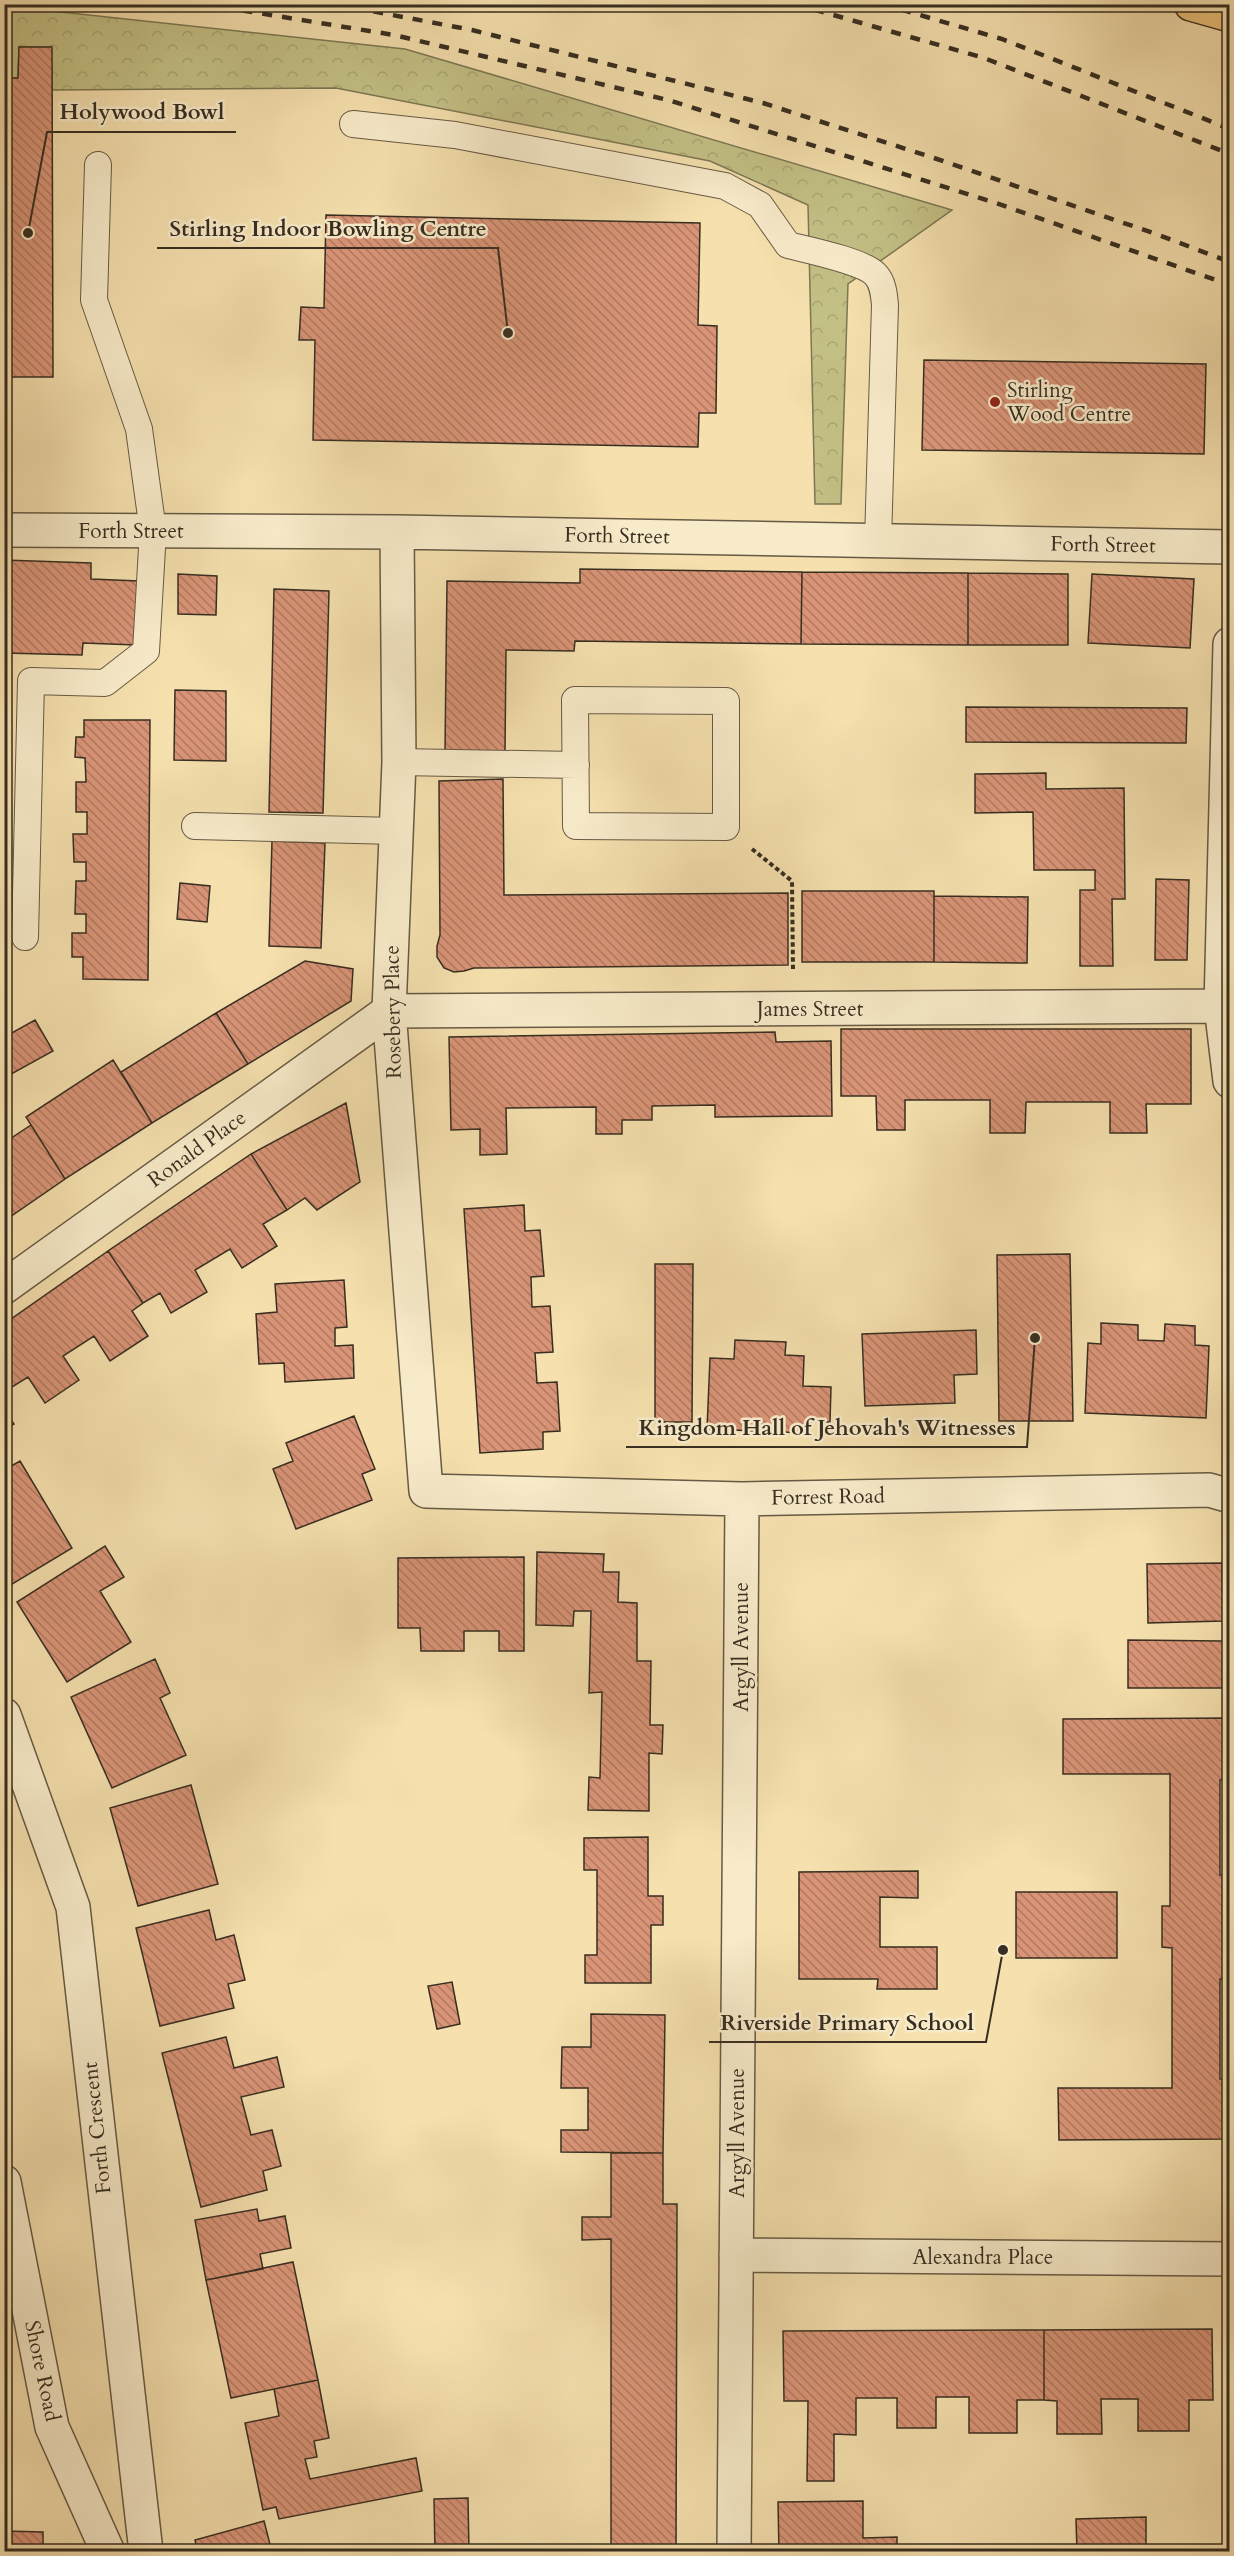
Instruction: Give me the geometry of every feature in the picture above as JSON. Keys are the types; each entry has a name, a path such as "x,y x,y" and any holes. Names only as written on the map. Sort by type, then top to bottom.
{"main road":[{"path":"1191,4 1230,15"}],"street":[{"name":"Forth Street","path":"4,530 397,532 1230,547"},
{"name":"Rosebery Place","path":"397,532 399,762 389,1011 426,1491"},
{"path":"1230,644 1226,1008 1230,1081"},
{"name":"James Street","path":"389,1011 1226,1008"},
{"name":"Ronald Place","path":"4,1287 389,1011"},
{"name":"Forrest Road","path":"426,1491 742,1499 1209,1490 1230,1496"},
{"name":"Argyll Avenue","path":"734,2552 742,1499"},
{"name":"Forth Crescent","path":"4,1716 73,1907 146,2552"},
{"name":"Shore Road","path":"4,2182 52,2427 108,2552"},
{"name":"Alexandra Place","path":"736,2255 1230,2259"}],"lane":[{"path":"353,124 455,135 725,186 760,205 788,245 855,263 875,273 884,290 885,305 878,541"},
{"path":"25,937 31,681 105,683 146,651 153,531 139,429 94,300 98,165"},
{"path":"575,700 726,701 726,827 576,826 575,700"},
{"path":"399,762 576,765"},
{"path":"195,826 396,831"}],"path":[{"path":"726,827 792,881 793,1009"}],"green space":[{"path":"5,6 405,49 952,210 848,284 841,504 815,504 808,205 710,161 336,88 52,90 51,47 19,47 18,78 5,78"}],"building":[{"path":"19,47 52,47 53,377 4,377 4,78 18,78"},
{"path":"326,215 700,223 698,325 717,326 716,413 699,413 698,447 313,440 315,340 299,340 301,307 324,308"},
{"path":"924,360 1206,364 1204,454 922,450"},
{"path":"4,560 91,563 91,579 139,581 136,645 83,643 82,655 4,653"},
{"path":"580,569 802,572 801,644 575,641 574,651 506,650 505,752 445,751 447,581 580,583"},
{"path":"802,572 968,573 968,645 801,644"},
{"path":"968,573 1068,574 1068,645 968,645"},
{"path":"178,574 217,576 216,615 178,614"},
{"path":"1092,574 1194,579 1190,648 1088,643"},
{"path":"274,589 329,591 323,813 269,812"},
{"path":"175,690 226,691 226,761 174,760"},
{"path":"966,707 1187,708 1186,743 966,742"},
{"path":"84,720 150,720 148,980 83,979 83,957 72,957 72,933 86,933 86,914 75,914 76,881 86,881 86,862 74,862 73,834 87,834 87,812 76,812 76,782 86,782 85,758 75,757 76,737 84,737"},
{"path":"1046,773 1046,789 1124,788 1125,899 1112,899 1113,966 1080,966 1080,890 1095,890 1095,870 1034,870 1033,812 975,813 975,774"},
{"path":"503,779 504,895 788,893 788,965 474,968 454,972 444,968 437,957 440,935 439,781"},
{"path":"272,841 325,843 321,948 269,946"},
{"path":"1156,879 1189,880 1187,960 1155,960"},
{"path":"180,883 210,886 207,922 177,919"},
{"path":"802,891 934,891 934,962 802,962"},
{"path":"934,896 1028,897 1027,963 934,962"},
{"path":"305,961 353,969 351,1001 248,1064 216,1013"},
{"path":"216,1013 248,1064 152,1123 121,1072"},
{"path":"35,1020 53,1051 4,1078 4,1023 10,1034"},
{"path":"841,1029 1191,1029 1191,1104 1146,1104 1147,1133 1110,1133 1110,1102 1026,1102 1025,1133 990,1133 990,1100 905,1100 905,1130 877,1130 876,1096 841,1096"},
{"path":"775,1032 776,1042 831,1041 832,1116 715,1117 715,1105 652,1106 652,1120 622,1120 622,1134 596,1134 596,1107 506,1108 507,1154 480,1155 480,1129 451,1130 449,1037"},
{"path":"113,1060 152,1123 65,1179 26,1117"},
{"path":"346,1103 360,1182 317,1210 305,1198 287,1210 251,1154"},
{"path":"31,1125 65,1179 4,1221 4,1143"},
{"path":"251,1154 287,1210 263,1224 277,1246 242,1268 230,1249 195,1270 207,1292 171,1313 160,1293 143,1303 108,1251"},
{"path":"524,1205 525,1231 540,1230 544,1276 531,1277 532,1307 550,1306 553,1352 535,1353 537,1383 557,1382 560,1431 543,1432 543,1449 480,1453 464,1209"},
{"path":"108,1251 143,1303 132,1311 148,1336 110,1361 94,1336 63,1356 79,1380 45,1403 28,1377 12,1387 4,1376 4,1324"},
{"path":"1070,1254 1073,1421 999,1421 997,1255"},
{"path":"655,1264 693,1264 692,1422 655,1422"},
{"path":"344,1280 347,1327 335,1328 335,1346 353,1345 354,1378 285,1382 284,1363 259,1364 256,1314 277,1312 275,1284"},
{"path":"1101,1323 1138,1325 1138,1340 1164,1341 1165,1324 1195,1326 1195,1345 1209,1346 1206,1418 1085,1413 1088,1343 1101,1344"},
{"path":"976,1330 977,1374 954,1375 955,1403 865,1406 862,1334"},
{"path":"735,1340 786,1342 785,1355 804,1356 803,1386 831,1387 830,1422 806,1422 805,1433 707,1429 710,1358 734,1359"},
{"path":"4,1410 14,1424 4,1430"},
{"path":"354,1416 375,1469 362,1474 372,1500 296,1529 273,1469 293,1461 286,1443"},
{"path":"20,1461 72,1548 4,1589 4,1470"},
{"path":"105,1546 124,1577 100,1591 131,1642 67,1682 17,1602"},
{"path":"537,1552 604,1554 603,1572 619,1572 618,1602 637,1603 637,1661 651,1661 650,1725 663,1725 662,1754 649,1753 649,1811 588,1810 589,1777 600,1778 602,1692 589,1693 591,1611 574,1611 573,1626 536,1625"},
{"path":"524,1557 524,1651 499,1651 499,1631 464,1631 464,1651 421,1651 420,1628 398,1628 398,1558"},
{"path":"1222,1563 1223,1621 1148,1623 1147,1564"},
{"path":"1128,1640 1223,1641 1222,1688 1128,1688"},
{"path":"155,1659 170,1693 160,1698 186,1755 112,1788 71,1697"},
{"path":"1229,1718 1229,1780 1220,1780 1220,1875 1230,1875 1230,1979 1220,1979 1220,2079 1229,2079 1229,2139 1059,2140 1058,2088 1172,2088 1172,1948 1162,1947 1162,1906 1170,1906 1170,1774 1063,1774 1063,1719"},
{"path":"191,1785 218,1884 138,1906 110,1808"},
{"path":"648,1837 648,1896 663,1896 663,1925 651,1925 651,1983 585,1983 585,1955 597,1955 597,1870 584,1870 584,1838"},
{"path":"918,1871 918,1898 880,1897 880,1947 937,1947 937,1989 877,1989 878,1979 799,1979 799,1872"},
{"path":"1016,1892 1117,1892 1117,1958 1016,1958"},
{"path":"209,1910 216,1940 234,1935 245,1980 228,1984 234,2008 160,2026 136,1928"},
{"path":"452,1982 460,2024 437,2029 428,1986"},
{"path":"591,2014 665,2015 663,2153 561,2152 561,2130 588,2130 588,2088 561,2088 562,2047 591,2047"},
{"path":"226,2037 234,2068 277,2057 284,2087 241,2097 251,2135 272,2130 281,2166 263,2171 267,2190 201,2207 162,2053"},
{"path":"611,2153 663,2153 663,2204 677,2204 676,2552 611,2552 611,2239 582,2240 582,2217 611,2217"},
{"path":"257,2209 259,2221 285,2216 291,2248 260,2254 263,2269 206,2280 195,2220"},
{"path":"293,2262 318,2380 231,2398 206,2280"},
{"path":"1212,2329 1213,2400 1189,2400 1189,2431 1138,2431 1138,2399 1101,2399 1102,2434 1057,2434 1057,2401 1044,2400 1044,2330"},
{"path":"1044,2330 1044,2400 1017,2400 1017,2433 969,2433 969,2397 936,2397 936,2428 897,2428 897,2398 856,2398 856,2435 834,2434 834,2481 807,2481 808,2401 784,2401 783,2331"},
{"path":"318,2380 329,2438 314,2441 317,2457 305,2459 310,2479 416,2458 422,2491 279,2519 276,2507 263,2510 245,2423 279,2416 274,2389"},
{"path":"468,2498 469,2552 435,2552 434,2499"},
{"path":"863,2501 863,2538 897,2537 897,2552 779,2552 778,2502"},
{"path":"1146,2517 1146,2552 1077,2552 1076,2519"},
{"path":"264,2521 272,2552 198,2552 195,2540"},
{"path":"4,2531 43,2532 43,2552 4,2552"}],"railway":[{"path":"203,4 394,35 668,100 993,202 1230,285"},
{"path":"334,4 472,30 763,103 934,158 1156,234 1230,262"},
{"path":"795,4 984,58 1230,154"},
{"path":"882,4 1002,39 1230,129"}],"place":[{"name":"Holywood Bowl","path":"28,233"},
{"name":"Stirling Indoor Bowling Centre","path":"508,333"},
{"name":"Stirling Wood Centre","path":"995,402"},
{"name":"Kingdom Hall of Jehovah's Witnesses","path":"1035,1338"},
{"name":"Riverside Primary School","path":"1003,1950"}]}
